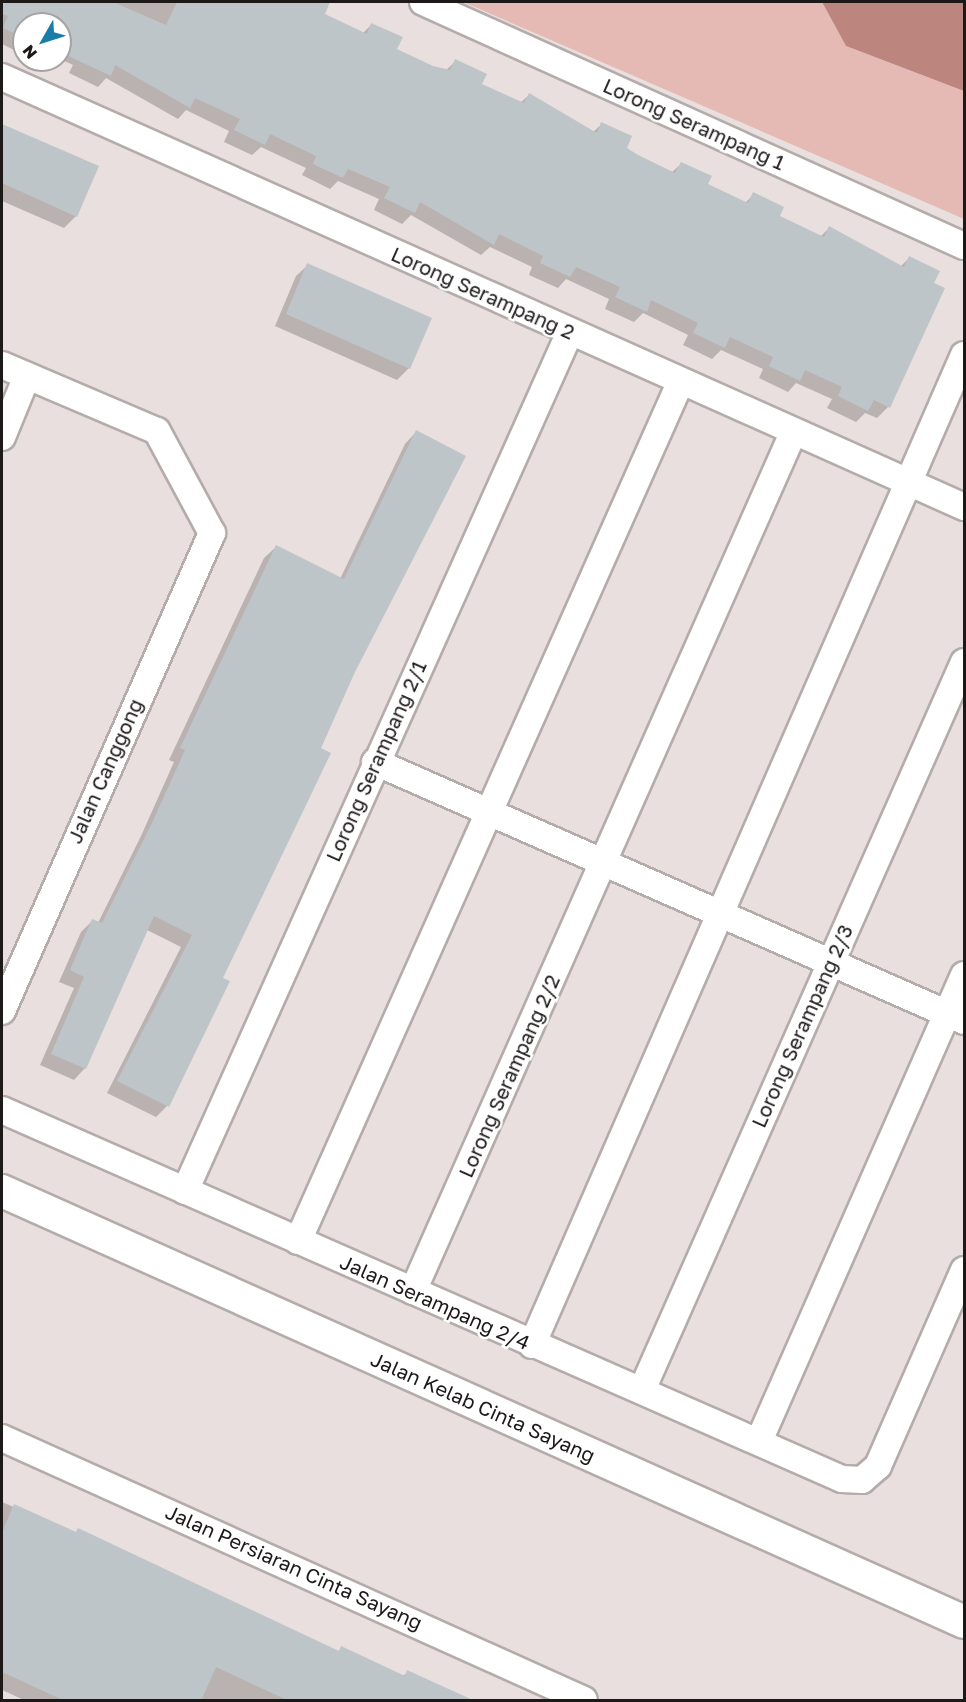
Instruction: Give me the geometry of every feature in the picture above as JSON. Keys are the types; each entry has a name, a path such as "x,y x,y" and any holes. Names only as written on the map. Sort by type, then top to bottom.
{"main road":[{"name":"Jalan Kelab Cinta Sayang","path":"2,1191 964,1622"},
{"path":"920,1603 964,1611"}],"street":[{"name":"Lorong Serampang 1","path":"423,2 964,246"},
{"name":"Lorong Serampang 2","path":"2,77 680,383 964,507"},
{"name":"Lorong Serampang 2/1","path":"185,1191 375,762 570,332"},
{"path":"532,1345 718,911 964,356"},
{"path":"2,365 27,376 2,437"},
{"name":"Jalan Canggong","path":"2,1011 212,533 157,431 27,376"},
{"path":"298,1241 492,814 680,383"},
{"name":"Lorong Serampang 2/2","path":"413,1291 794,433"},
{"name":"Lorong Serampang 2/3","path":"642,1390 964,662"},
{"path":"375,762 956,1017"},
{"path":"759,1441 956,1017 964,975"},
{"name":"Jalan Serampang 2/4","path":"2,1110 532,1345 642,1390 842,1479 862,1480 871,1474 964,1270"},
{"name":"Jalan Persiaran Cinta Sayang","path":"2,1438 584,1701"}],"shaded area":[{"path":"463,2 822,2 846,46 964,91 964,219"},
{"path":"822,2 964,2 964,91 846,46"}],"building":[{"path":"2,2 113,2 166,25 177,2 330,2 325,14 367,34 371,23 403,37 397,49 433,66 450,70 455,59 487,74 482,84 524,103 529,93 597,133 601,122 632,136 627,148 675,173 681,162 712,176 708,184 748,203 753,192 784,207 780,216 824,237 829,226 904,267 909,256 940,271 934,283 945,288 890,408 874,400 868,411 838,396 842,387 805,370 800,381 769,366 773,357 730,337 725,348 693,333 698,323 651,300 647,312 615,297 620,287 576,267 570,277 540,263 543,256 499,234 494,245 420,202 415,213 384,198 390,187 348,169 343,178 313,164 316,156 270,134 265,145 234,130 240,119 195,98 190,108 115,65 111,76 72,58 72,12 12,12 12,32 3,28 8,16 2,14"},
{"path":"2,124 99,166 77,217 2,183"},
{"path":"307,263 432,318 410,369 286,314"},
{"path":"416,430 466,456 355,672 321,748 331,753 223,978 230,981 169,1107 117,1081 192,935 154,916 86,1069 51,1054 84,977 70,970 92,919 102,923 152,823 185,750 180,748 276,545 344,579"},
{"path":"14,1504 76,1532 78,1528 339,1651 341,1646 405,1676 407,1670 475,1701 289,1701 216,1667 201,1701 65,1701 2,1672 2,1533"}]}
